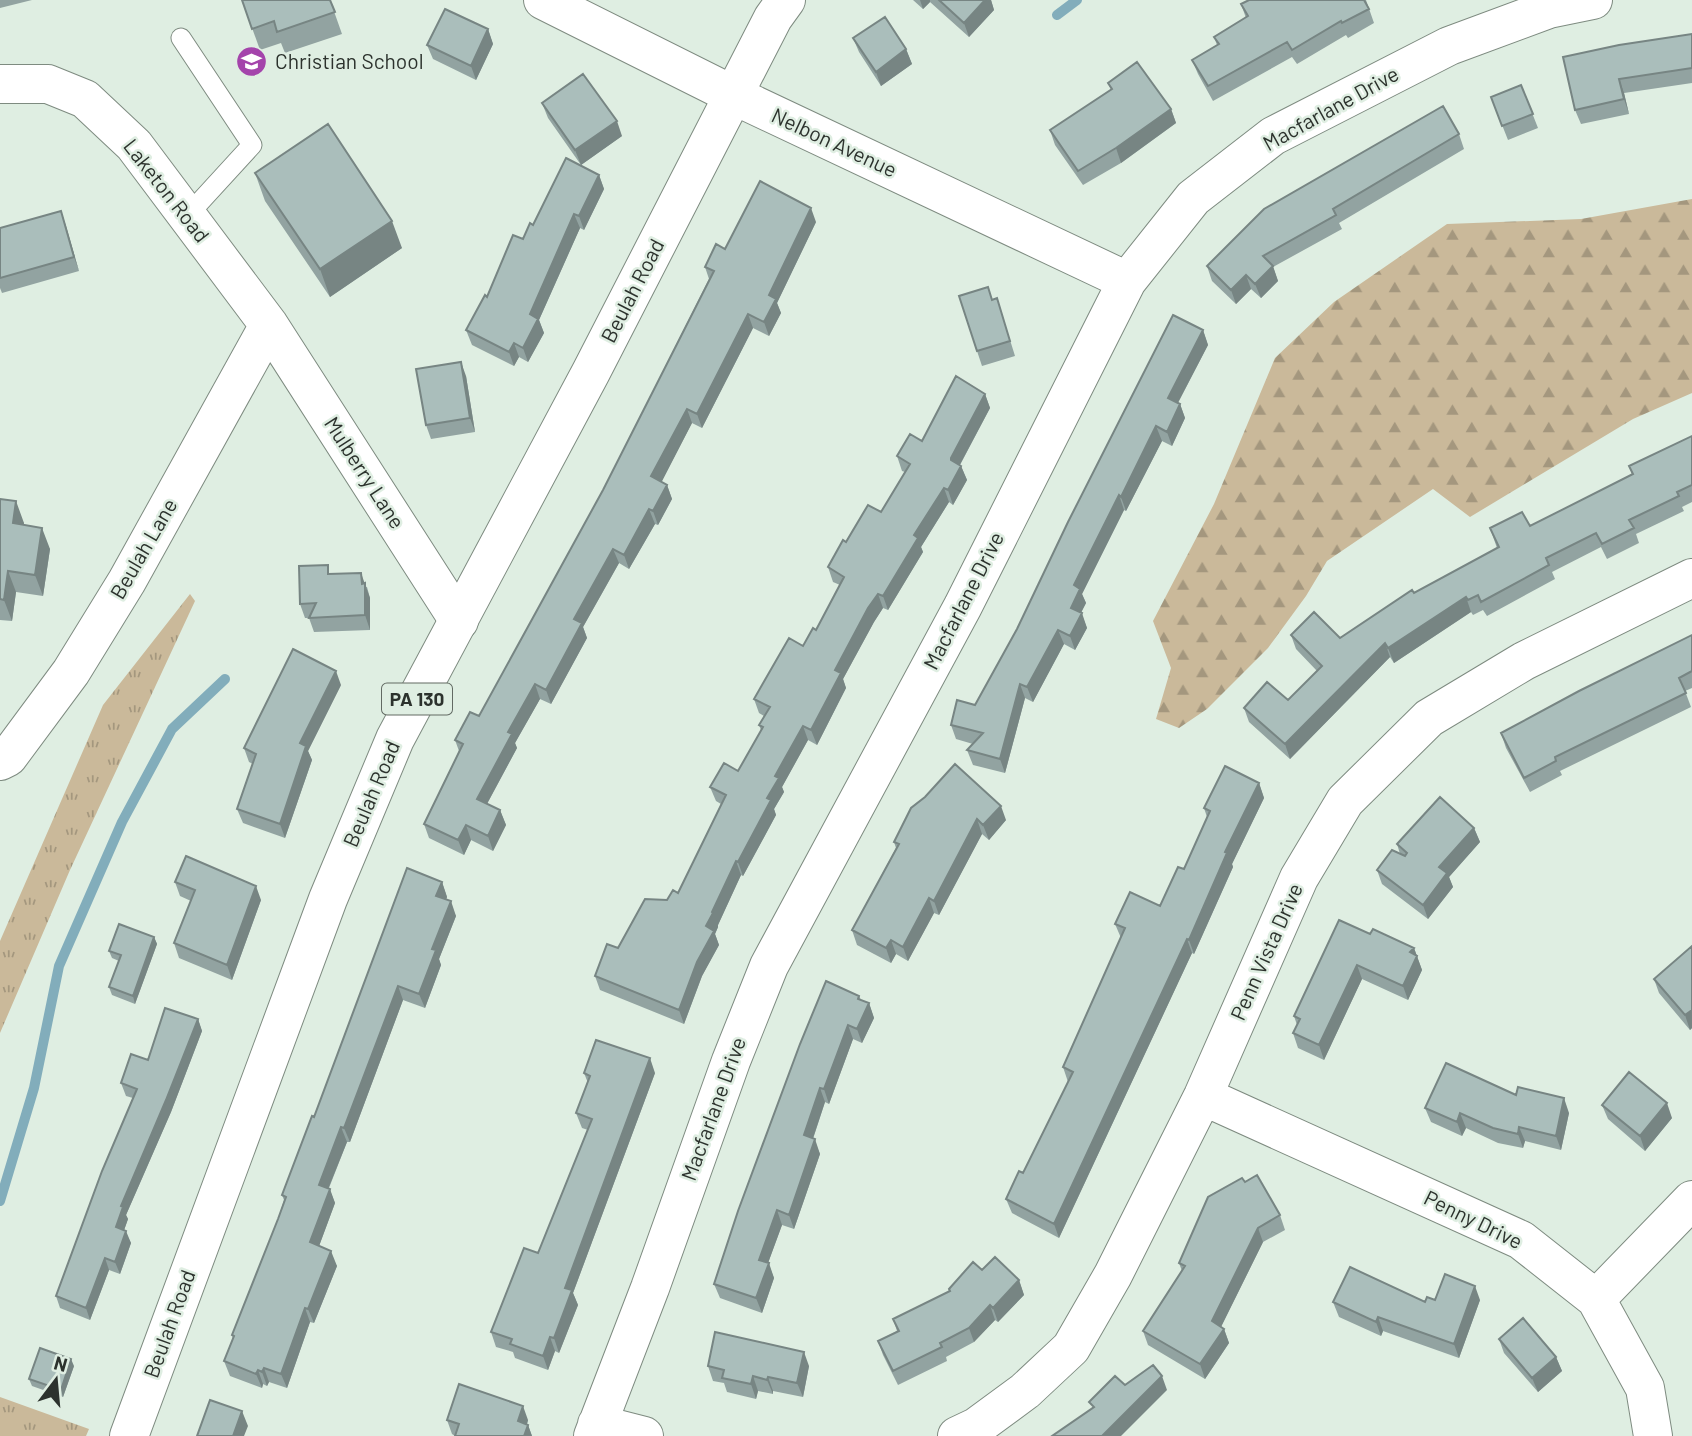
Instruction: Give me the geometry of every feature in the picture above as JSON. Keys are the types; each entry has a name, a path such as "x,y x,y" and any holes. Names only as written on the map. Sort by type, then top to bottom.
{"street":[{"name":"Nelbon Avenue","path":"543,0 733,95 1127,281"},
{"name":"Beulah Road","path":"130,1436 328,899 395,739 591,372 773,18 786,0"},
{"name":"Macfarlane Drive","path":"595,1430 769,966 963,606 1127,281 1193,198 1273,136 1449,46 1549,9 1593,0"},
{"name":"Laketon Road","path":"0,84 48,84 85,99 134,145 269,325"},
{"name":"Mulberry Lane","path":"269,325 459,621"},
{"name":"Beulah Lane","path":"0,761 8,757 78,661 127,581 269,325"},
{"name":"Penn Vista Drive","path":"957,1436 976,1427 1025,1391 1071,1348 1113,1275 1203,1096 1299,878 1345,801 1429,718 1524,661 1692,578"},
{"name":"Penny Drive","path":"1203,1096 1521,1240 1596,1299 1645,1388 1653,1436"},
{"path":"1596,1299 1692,1200"},
{"path":"595,1430 644,1436"}],"lane":[{"path":"181,38 252,145 187,216"}],"green space":[{"path":"1692,199 1692,393 1633,419 1470,517 1433,489 1327,561 1306,596 1268,648 1207,709 1179,728 1156,719 1171,668 1153,621 1214,504 1275,358 1334,302 1447,224 1581,219"},
{"path":"190,594 195,601 70,870 0,1033 0,941 103,705"},
{"path":"0,1397 89,1429 86,1436 0,1436"}],"building":[{"path":"242,0 330,0 335,12 277,32 274,21 252,29"},
{"path":"939,0 985,0 964,23"},
{"path":"1249,0 1364,0 1369,9 1342,23 1341,21 1292,50 1287,42 1208,86 1192,60 1219,44 1214,37 1248,16 1241,4"},
{"path":"445,9 488,29 471,66 427,45"},
{"path":"885,17 906,49 876,72 853,38"},
{"path":"1692,34 1692,68 1619,79 1624,99 1575,110 1563,57"},
{"path":"1137,62 1171,109 1078,171 1050,130 1112,89 1108,83"},
{"path":"583,74 617,121 575,150 542,103"},
{"path":"1521,85 1533,114 1502,126 1491,97"},
{"path":"1443,106 1459,134 1333,209 1336,215 1263,256 1273,266 1255,284 1246,275 1231,290 1207,266 1264,209"},
{"path":"328,124 392,221 320,269 255,173"},
{"path":"566,158 599,175 579,216 574,214 530,314 538,319 523,348 514,343 509,352 466,330 485,295 487,297 513,235 523,239 530,223 533,225"},
{"path":"760,181 811,208 769,295 776,299 764,322 748,314 697,414 687,409 651,476 667,485 653,511 649,509 624,555 613,549 574,619 582,623 546,690 535,684 508,732 512,734 477,799 500,810 488,836 466,825 458,840 424,824 463,744 455,740 470,712 479,716 603,490 714,271 705,267 716,244 725,249"},
{"path":"61,211 74,257 0,278 0,228"},
{"path":"988,287 992,300 997,298 1010,341 977,351 959,296"},
{"path":"1173,315 1203,330 1168,398 1180,404 1167,432 1156,426 1074,585 1080,589 1071,608 1082,613 1070,636 1058,630 1027,687 1020,684 1000,759 967,750 983,733 951,725 957,700 975,705 1017,629"},
{"path":"461,362 470,418 426,425 416,369"},
{"path":"956,376 985,394 951,458 961,466 948,490 944,488 914,535 918,538 883,596 878,594 868,608 835,670 841,673 811,730 803,726 775,776 779,778 767,798 771,800 738,862 736,861 706,926 714,931 697,962 679,1010 595,976 607,944 618,948 645,899 667,900 673,890 678,893 726,795 710,787 724,763 738,771 763,727 759,725 770,707 754,699 789,638 803,646 813,628 816,630 844,577 828,567 868,505 881,512 910,464 897,456 910,434 922,441"},
{"path":"1692,436 1692,485 1677,492 1679,496 1629,520 1634,528 1602,544 1596,533 1546,558 1549,565 1481,602 1478,595 1468,600 1466,597 1388,648 1385,643 1285,744 1244,708 1267,682 1288,700 1322,666 1291,635 1314,612 1340,638 1412,590 1414,593 1499,547 1490,528 1522,512 1530,526 1633,474 1629,466"},
{"path":"0,499 16,501 13,523 42,528 35,575 8,571 4,600 0,599"},
{"path":"328,565 328,574 361,573 362,584 365,583 365,615 309,618 316,603 300,604 299,566"},
{"path":"1692,635 1692,671 1679,678 1686,693 1555,757 1556,761 1524,778 1501,733"},
{"path":"293,649 336,671 300,743 306,746 280,824 237,809 256,754 244,748"},
{"path":"955,764 1001,806 983,825 977,819 934,901 929,898 903,947 891,940 886,948 852,930 899,844 894,842 911,808 925,797"},
{"path":"1225,766 1259,783 1225,852 1227,853 1189,940 1187,939 1054,1224 1006,1199 1019,1171 1023,1173 1073,1072 1063,1067 1125,928 1115,924 1130,892 1160,906 1178,867 1184,869 1210,811 1204,808"},
{"path":"1440,797 1474,828 1439,867 1447,873 1423,905 1377,870 1392,850 1405,856 1407,853 1397,844"},
{"path":"186,856 256,886 227,965 174,943 195,890 175,882"},
{"path":"407,868 442,882 436,896 451,901 432,949 436,950 419,994 398,986 344,1128 341,1127 319,1185 330,1189 310,1242 331,1251 308,1309 305,1308 281,1374 264,1368 256,1374 224,1361 286,1197 282,1195"},
{"path":"1339,920 1370,934 1373,929 1414,948 1410,952 1417,956 1403,986 1357,965 1319,1045 1293,1033 1300,1019 1294,1016"},
{"path":"119,924 154,937 133,996 109,987 121,955 109,951"},
{"path":"1692,946 1692,1010 1685,1015 1654,979"},
{"path":"826,981 869,1003 857,1029 848,1025 824,1089 820,1088 804,1135 815,1139 789,1215 777,1210 759,1260 769,1263 756,1298 714,1284 738,1211"},
{"path":"165,1008 198,1019 121,1206 123,1207 116,1227 126,1231 115,1262 105,1258 86,1308 56,1296 102,1171 137,1089 121,1083 131,1054 148,1060"},
{"path":"596,1040 650,1058 565,1288 572,1290 554,1338 550,1337 543,1356 510,1344 512,1339 491,1332 524,1248 538,1253 592,1119 576,1113 590,1076 584,1073"},
{"path":"1446,1063 1516,1095 1518,1087 1564,1098 1556,1136 1519,1127 1518,1134 1493,1128 1460,1113 1457,1122 1425,1108"},
{"path":"1629,1072 1667,1103 1640,1136 1602,1105"},
{"path":"1257,1175 1280,1215 1258,1228 1212,1321 1224,1329 1200,1364 1143,1331 1185,1266 1179,1263 1208,1197 1242,1178 1245,1182"},
{"path":"995,1257 1019,1280 993,1308 990,1305 969,1328 940,1343 942,1347 893,1371 878,1341 899,1331 893,1319 950,1291 973,1262 982,1270"},
{"path":"1350,1267 1425,1302 1427,1297 1435,1300 1445,1274 1475,1286 1454,1344 1378,1317 1376,1322 1333,1302"},
{"path":"1523,1318 1556,1357 1532,1378 1499,1339"},
{"path":"715,1332 804,1352 797,1383 753,1376 751,1384 722,1378 724,1370 708,1366"},
{"path":"40,1348 71,1359 61,1390 29,1379"},
{"path":"1153,1365 1162,1376 1102,1436 1052,1436 1094,1407 1089,1402 1115,1376 1125,1385"},
{"path":"459,1384 523,1406 518,1421 528,1425 524,1436 455,1436 459,1424 447,1420"},
{"path":"210,1400 242,1411 233,1436 197,1436"}],"waterway":[{"path":"1057,15 1077,0"},
{"path":"0,1201 34,1088 59,966 122,822 172,729 225,679"}],"place":[{"name":"Christian School","path":"252,62"}]}
